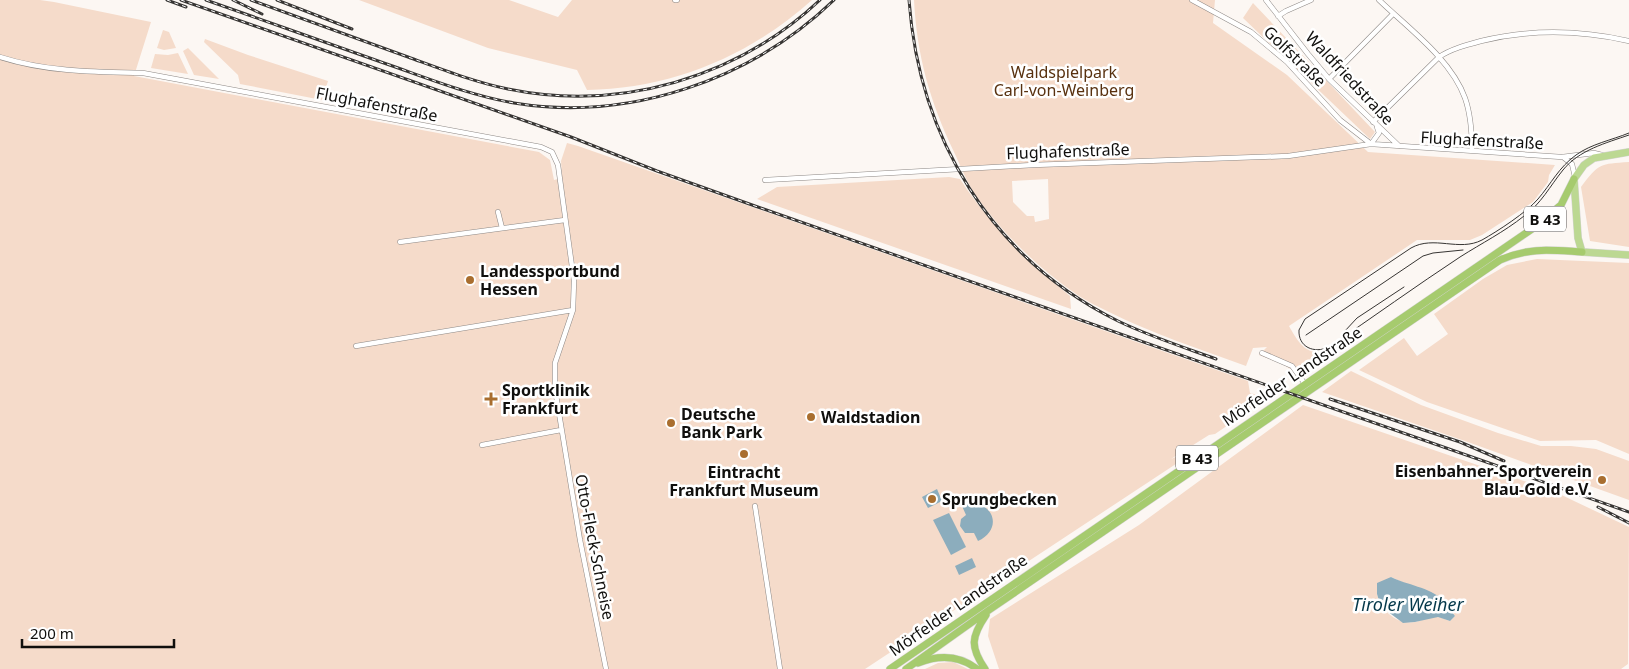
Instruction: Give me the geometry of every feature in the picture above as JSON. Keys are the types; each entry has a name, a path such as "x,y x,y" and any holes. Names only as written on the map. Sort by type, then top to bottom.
{"highway":[{"name":"Mörfelder Landstraße","path":"890,669 1546,219 1563,202 1574,179"},
{"name":"Mörfelder Landstraße","path":"907,668 1500,260 1518,253 1537,250 1582,252"},
{"path":"985,669 977,657 974,639 977,628 990,610"},
{"path":"907,668 923,661 946,657 961,660 977,669"}],"main road":[{"name":"B 43","path":"1629,152 1604,155 1589,161 1574,179 1578,238 1582,252 1629,255"}],"street":[{"name":"Golfstraße","path":"1192,0 1251,32 1287,62 1340,120 1371,144"},
{"name":"Waldfriedstraße","path":"1266,0 1329,78 1400,147"},
{"path":"1278,16 1286,10 1311,0"},
{"path":"1379,0 1438,57 1456,80 1465,97 1470,119 1472,151"},
{"path":"1385,6 1388,0"},
{"path":"1329,78 1393,14"},
{"path":"1371,144 1379,133 1374,123 1438,57 1447,52 1470,44 1525,33 1578,33 1629,41"},
{"name":"Flughafenstraße","path":"0,57 40,67 89,72 143,73 541,147 555,156"},
{"name":"Flughafenstraße","path":"765,180 1033,165 1288,156 1371,144 1562,157 1594,153 1604,155"},
{"name":"Otto-Fleck-Schneise","path":"555,156 558,165 574,281 573,310 556,363 554,389 580,540 606,669"},
{"name":"Flughafenstraße","path":"1562,157 1572,165 1574,179"},
{"path":"498,212 502,228"},
{"path":"400,242 565,220"},
{"path":"356,346 573,310"},
{"path":"1262,353 1292,366 1305,384"},
{"path":"482,445 561,430"},
{"path":"755,506 780,669"}],"green space":[{"path":"0,0 54,2 151,22 134,76 539,152 550,160 554,180 562,178 561,161 567,143 578,146 1248,381 1250,393 1265,397 1265,400 1215,434 1209,435 1171,459 1183,454 1185,458 865,669 0,669"},
{"path":"359,0 509,0 558,17 572,0 812,0 762,38 708,66 679,76 649,83 587,90 577,70 488,48"},
{"name":"Waldspielpark Carl-von-Weinberg","path":"914,0 1215,0 1213,23 1287,75 1368,152 1555,165 1549,175 1548,182 1533,202 1482,235 1470,240 1417,240 1289,326 1306,349 1323,352 1321,357 1303,370 1294,366 1290,369 1283,364 1259,355 1267,347 1253,348 1246,366 1142,327 1079,296 1050,275 1010,237 976,196 964,174 938,115 926,78","holes":["1048,179 1049,219 1035,222 1034,216 1027,216 1013,202 1012,181"]},
{"path":"1253,3 1375,132 1370,139 1243,18"},
{"path":"163,30 169,32 176,48 164,50 157,48"},
{"path":"205,39 328,81 322,100 240,84 238,75 204,42"},
{"path":"188,48 219,79 194,75 183,51"},
{"path":"178,53 188,74 151,68 155,54 168,55"},
{"path":"1629,162 1629,247 1590,241 1581,187 1592,173 1601,166"},
{"path":"949,177 960,179 984,212 1010,242 1070,296 1071,309 757,199 777,187"},
{"path":"1537,259 1629,263 1629,454 1596,440 1540,441 1427,402 1359,370 1404,338 1417,356 1448,334 1434,314 1483,279 1507,265"},
{"path":"1351,371 1421,405 1498,433 1541,446 1571,446 1596,449 1629,461 1629,500 1322,392"},
{"path":"1303,405 1553,491 1629,527 1628,664 1621,669 999,669 988,636 990,619 1139,525","holes":["1391,577 1434,595 1455,616 1450,621 1441,617 1435,617 1408,622 1391,616 1382,606 1377,594"]},
{"path":"953,662 968,669 925,669 938,663"}],"water":[{"name":"Sprungbecken","path":"937,489 942,501 928,508 922,497"},
{"path":"972,502 986,508 991,513 993,519 990,531 978,541 974,533 965,533 960,526 961,519 966,515 962,506"},
{"path":"949,513 966,547 951,555 933,520"},
{"path":"972,558 976,567 959,575 955,566"},
{"name":"Tiroler Weiher","path":"1391,577 1431,592 1443,600 1455,616 1450,621 1438,617 1403,623 1383,608 1377,594 1377,583"}],"tram line":[{"path":"1629,133 1595,145 1576,155 1560,170 1543,193 1527,210 1482,240 1464,244 1420,244 1411,248 1305,319 1299,330 1301,341 1308,348 1318,350 1329,347 1460,257 1524,216 1535,206 1569,163 1577,157 1602,144 1629,135"},
{"path":"1306,335 1423,256 1463,250"},
{"path":"1344,332 1357,318 1404,287"}],"railway":[{"path":"167,0 186,7"},
{"path":"181,0 571,137 657,171 755,206 1629,512"},
{"path":"206,0 463,90 497,100 557,107 601,106 644,100 686,89 727,73 765,53 801,28 834,0"},
{"path":"233,0 262,14"},
{"path":"251,0 445,71 483,83 550,95 592,96 634,92 675,82 714,69 752,50 787,27 820,0"},
{"path":"277,0 352,29"},
{"path":"909,0 916,51 928,100 946,146 970,189 999,228 1033,264 1073,295 1118,321 1216,359"},
{"path":"1330,399 1460,442 1504,461"},
{"path":"1598,507 1629,523"}],"place":[{"name":"Landessportbund Hessen","path":"470,280"},
{"name":"Sportklinik Frankfurt","path":"491,399"},
{"name":"Waldstadion","path":"811,417"},
{"name":"Deutsche Bank Park","path":"671,423"},
{"name":"Eintracht Frankfurt Museum","path":"744,454"},
{"name":"Eisenbahner-Sportverein Blau-Gold e.V.","path":"1602,480"},
{"name":"Sprungbecken","path":"932,499"}]}
